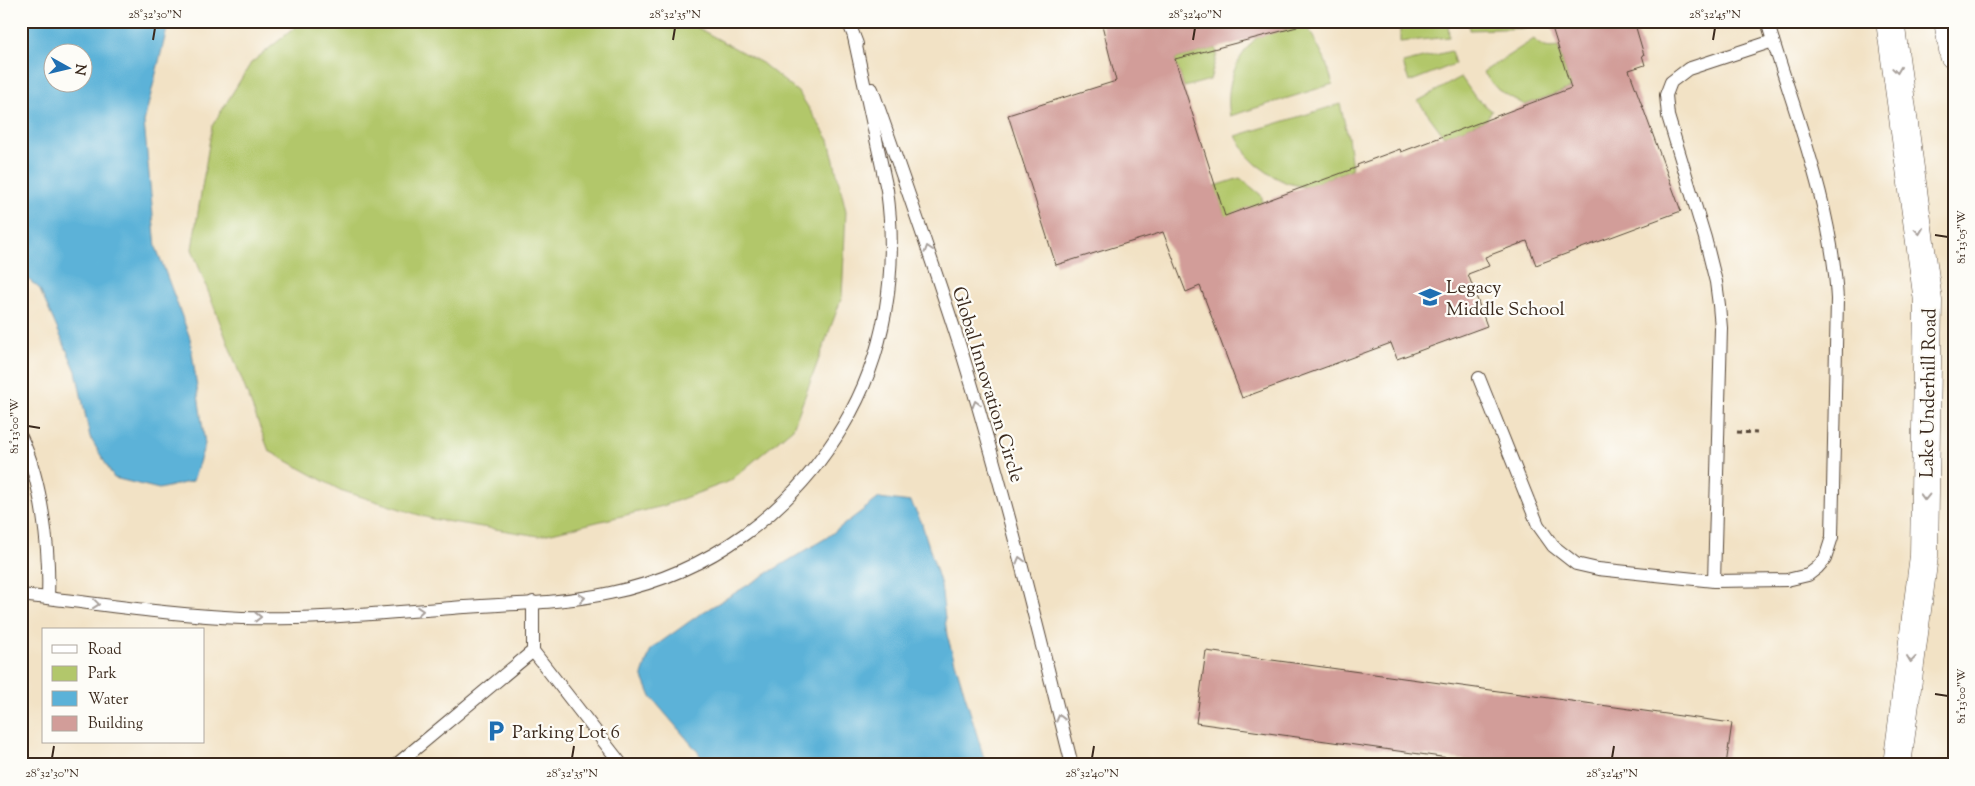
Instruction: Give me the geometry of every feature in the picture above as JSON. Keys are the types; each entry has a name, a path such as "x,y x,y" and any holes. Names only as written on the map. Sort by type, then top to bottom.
{"street":[{"name":"Lake Underhill Road","path":"1890,21 1928,300 1924,556 1897,765"},
{"path":"1948,21 1954,55"}],"lane":[{"name":"Global Innovation Circle","path":"848,21 921,229 962,354 1020,561 1072,765"},
{"path":"1479,378 1538,525 1560,553 1576,564 1589,568 1714,582 1787,580 1808,574 1825,559 1832,537 1837,299 1835,266 1829,233 1814,176 1767,21"},
{"path":"21,595 145,610 242,618 378,614 591,596 633,588 678,572 723,549 757,526 791,495 823,457 850,415 874,360 883,327 889,292 891,240 887,190 854,37"},
{"path":"1714,582 1721,328 1719,305 1709,252 1668,116 1666,95 1672,82 1688,69 1773,41"},
{"path":"21,437 32,470 43,520 49,573 48,598"},
{"path":"533,602 533,651 622,765"},
{"path":"396,765 533,651"}],"path":[{"path":"1737,432 1758,433"}],"green space":[{"path":"303,21 685,21 762,63 799,93 829,140 846,211 842,297 793,428 730,481 663,506 539,536 432,519 340,490 269,451 192,249 212,126 251,63"},
{"path":"1400,21 1448,21 1449,37 1400,42"},
{"path":"1469,21 1532,21 1531,28 1469,30"},
{"path":"1307,25 1325,60 1333,84 1230,116 1229,90 1233,74 1240,58 1251,43 1264,35"},
{"path":"1534,39 1544,47 1558,47 1571,88 1525,105 1498,90 1483,72"},
{"path":"1216,48 1217,54 1210,80 1184,87 1175,59"},
{"path":"1451,51 1455,64 1409,82 1403,63"},
{"path":"1461,77 1475,97 1492,111 1486,120 1444,136 1418,101"},
{"path":"1340,104 1348,137 1352,169 1305,187 1287,183 1271,175 1256,164 1247,155 1236,136"},
{"path":"1240,178 1261,195 1263,202 1225,217 1215,186"}],"water":[{"path":"21,21 169,21 144,122 156,247 190,338 205,444 193,481 159,489 114,478 90,437 76,371 39,288 21,274"},
{"path":"879,498 911,502 921,521 941,585 947,635 986,765 706,765 698,752 651,697 642,675 651,649 700,614 826,538"}],"building":[{"path":"1101,21 1297,21 1297,27 1175,59 1225,216 1358,167 1357,165 1400,149 1401,152 1571,88 1550,21 1634,21 1645,65 1629,70 1681,211 1536,265 1527,241 1485,257 1489,266 1468,274 1487,326 1397,359 1391,343 1242,398 1200,286 1186,292 1163,232 1056,265 1008,115 1116,81"},
{"path":"1206,651 1732,723 1726,765 1499,765 1196,723"}],"place":[{"name":"Legacy Middle School","path":"1430,297"},
{"name":"Parking Lot 6","path":"496,731"}]}
